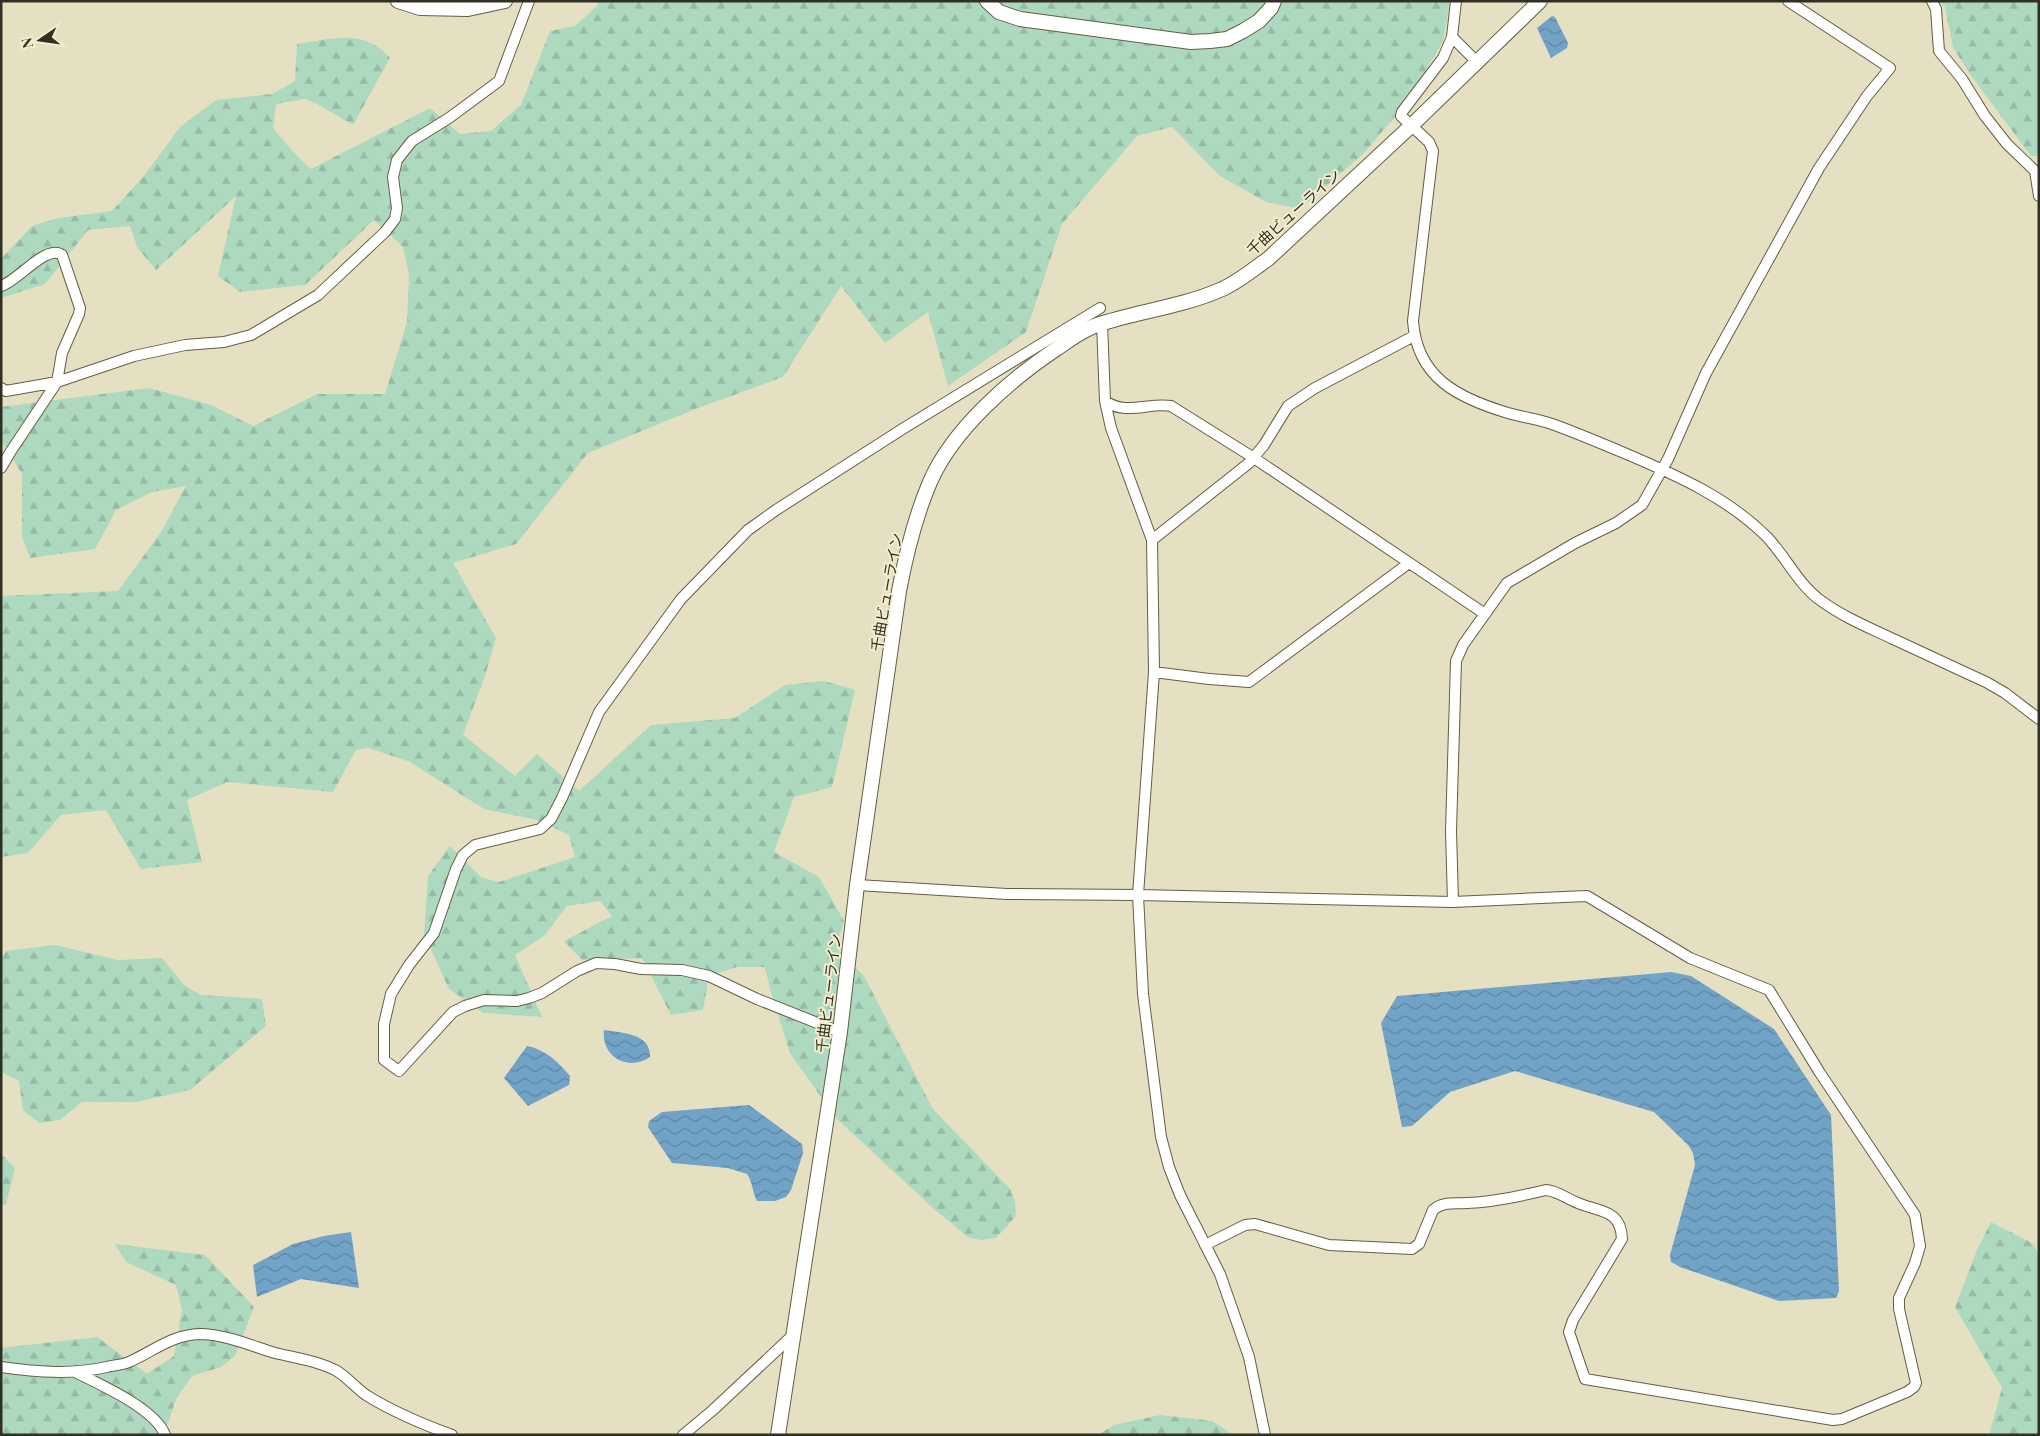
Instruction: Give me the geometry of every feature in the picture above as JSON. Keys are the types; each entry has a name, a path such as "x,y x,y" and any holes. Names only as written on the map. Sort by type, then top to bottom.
{"street":[{"path":"398,1 420,8 468,9 505,1"},
{"path":"1,388 6,391 57,382 134,356 185,345 224,342 251,335 318,295 385,232 395,219 397,208 393,177 398,160 412,141 449,118 499,81 529,1"},
{"path":"987,1 1000,12 1020,19 1191,42 1227,39 1259,20 1271,8 1274,1"},
{"path":"1456,1 1452,37 1443,58 1402,112 1403,118 1429,142 1432,151 1413,321 1414,336 1426,364 1440,382 1469,399 1506,412 1550,423 1662,470 1714,495 1747,519 1777,548 1807,589 1833,609 1986,682 2005,693 2039,719"},
{"name":"千曲ビューライン","path":"778,1435 840,1032 858,885 899,591 907,550 930,481 943,458 979,413 1025,370 1082,332 1102,323 1220,290 1268,260 1412,125 1540,1"},
{"path":"1454,902 1451,831 1456,660 1463,645 1507,583 1576,543 1616,523 1636,511 1642,505 1668,459 1706,373 1814,176 1867,96 1890,68 1788,1"},
{"path":"1932,1 1936,8 1939,51 1962,79 1985,116 2007,144 2035,171 2039,196"},
{"path":"1452,37 1477,62"},
{"path":"1,286 12,281 45,255 58,252 62,255 80,308 62,353 57,382 10,451 1,468"},
{"path":"840,1032 757,999 709,976 682,970 596,963 577,971 542,993 529,998 517,1001 484,1000 453,1012 399,1071 384,1060 384,1024 391,994 434,933 456,869 463,855 475,846 540,828 551,818 562,798 599,712 680,599 748,530 776,510 904,428 1100,308"},
{"path":"1102,323 1105,401 1111,428 1152,540 1154,672 1138,895 1143,994 1161,1137 1169,1167 1180,1195 1220,1274 1250,1357 1265,1435"},
{"path":"1152,540 1254,458 1288,406 1315,388 1414,336"},
{"path":"1105,401 1111,405 1136,409 1165,405 1171,406 1254,458 1485,614"},
{"path":"1154,672 1249,682 1409,563"},
{"path":"858,885 1007,894 1454,902 1586,896 1690,958 1769,990 1820,1073 1914,1215 1920,1246 1915,1263 1899,1298 1899,1309 1916,1378 1914,1387 1842,1419 1833,1420 1586,1379 1569,1332 1573,1320 1622,1238 1622,1232 1620,1225 1610,1214 1578,1203 1554,1191 1546,1190 1468,1204 1452,1203 1437,1206 1433,1210 1419,1244 1412,1249 1374,1246 1340,1247 1255,1224 1245,1225 1205,1245"},
{"path":"1,1367 53,1373 75,1372 128,1362 152,1348 185,1336 216,1335 305,1359 336,1371 351,1381 364,1394 391,1409 426,1426 452,1435"},
{"path":"684,1435 792,1336"},
{"path":"75,1372 134,1402 162,1427 164,1435"}],"green space":[{"path":"599,1 1450,1 1443,41 1405,105 1363,154 1300,209 1266,202 1220,176 1172,127 1137,136 1062,224 1026,332 948,386 928,312 885,343 841,286 783,377 698,408 588,453 516,544 453,563 496,638 485,676 463,735 515,776 537,754 579,791 651,725 735,718 785,685 824,681 855,690 832,787 794,797 774,852 819,877 844,921 836,948 864,976 933,1109 1010,1189 1015,1202 1016,1216 996,1238 980,1240 968,1237 935,1210 836,1118 790,1053 765,967 737,967 709,976 703,1010 671,1015 642,958 582,960 564,941 612,916 600,901 567,906 544,936 515,955 542,1017 483,1013 449,989 424,934 428,876 450,846 482,878 499,882 575,857 569,835 537,820 484,809 410,762 369,748 356,750 333,792 227,782 187,800 202,862 141,869 106,810 61,815 28,853 1,857 1,596 118,591 161,532 186,486 152,492 116,510 95,549 30,558 22,537 22,474 1,440 1,407 149,388 211,405 253,426 317,394 385,394 407,322 409,274 403,247 374,220 305,285 240,292 218,276 236,196 156,270 137,247 130,226 88,230 45,284 1,298 1,259 32,226 58,218 112,211 144,176 180,127 216,100 272,94 295,81 297,44 335,38 358,39 369,42 390,58 353,125 305,99 276,104 273,128 295,154 311,169 430,108 460,134 491,131 521,105 550,31 575,26 597,6"},
{"path":"1939,1 2039,1 2039,156 2031,156 1969,73 1953,47 1945,7"},
{"path":"55,945 118,960 162,958 184,985 201,995 262,999 266,1026 190,1090 136,1102 82,1102 60,1120 39,1123 23,1110 19,1081 1,1072 1,960 6,951"},
{"path":"1,1154 15,1168 6,1204 1,1205"},
{"path":"1991,1222 2032,1243 2039,1254 2039,1435 1989,1435 2002,1388 1955,1307 1977,1250"},
{"path":"115,1244 205,1255 254,1307 235,1356 221,1367 192,1376 176,1399 164,1435 1,1435 1,1348 97,1337 147,1374 174,1356 182,1310 176,1285 126,1262"},
{"path":"1160,1415 1212,1421 1234,1435 1098,1435 1114,1425"}],"water":[{"path":"1552,16 1555,17 1568,43 1567,48 1551,58 1537,28"},
{"path":"1671,972 1691,976 1774,1029 1831,1115 1839,1291 1836,1298 1779,1301 1680,1267 1671,1262 1670,1255 1695,1165 1693,1153 1689,1146 1654,1112 1515,1071 1450,1092 1412,1126 1402,1127 1381,1023 1397,996"},
{"path":"604,1030 627,1034 641,1039 649,1049 650,1057 633,1063 618,1059 607,1048 604,1040"},
{"path":"527,1046 546,1053 570,1076 569,1085 528,1106 504,1078"},
{"path":"749,1105 802,1144 803,1153 791,1190 786,1197 775,1201 757,1201 747,1174 728,1168 672,1163 648,1127 649,1121 662,1112"},
{"path":"351,1232 359,1288 301,1279 257,1297 253,1265 293,1244 324,1236"}]}
